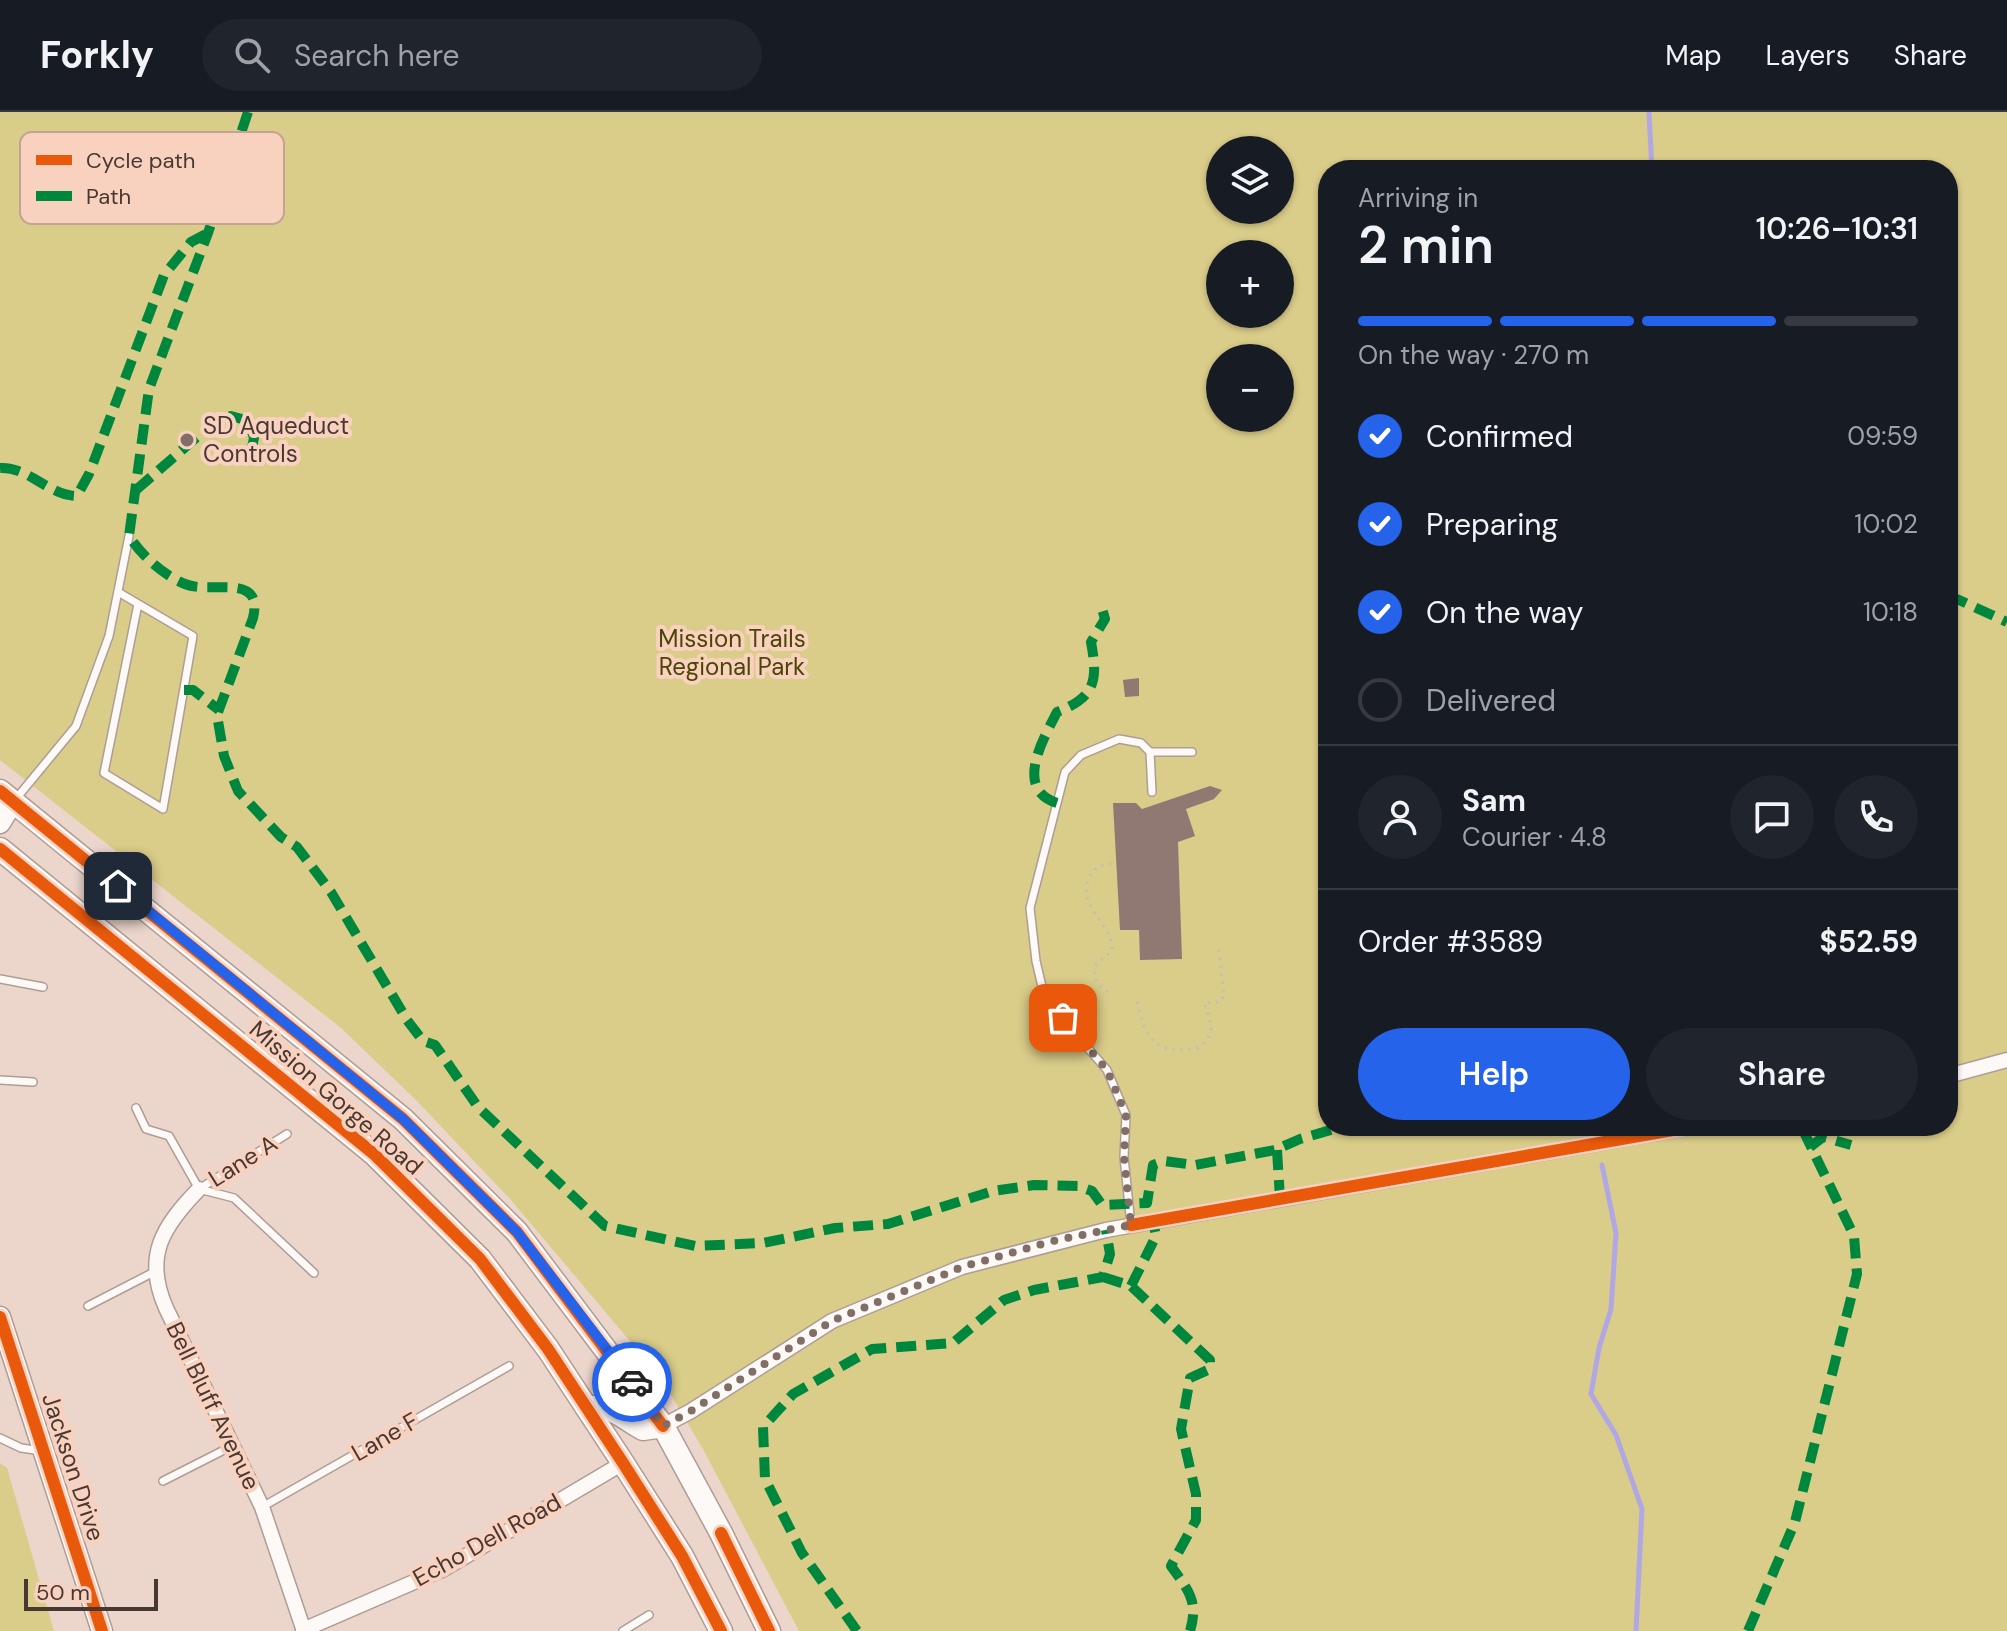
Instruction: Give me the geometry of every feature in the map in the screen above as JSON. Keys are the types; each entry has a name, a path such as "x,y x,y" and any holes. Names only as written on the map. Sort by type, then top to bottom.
{"main road":[{"path":"0,823 7,797"},
{"name":"Mission Gorge Road","path":"7,797 403,1119 517,1232 624,1370 663,1426 769,1631"},
{"name":"Mission Gorge Road","path":"0,849 374,1154 480,1259 548,1349 623,1463 682,1556 721,1631"},
{"name":"Jackson Drive","path":"0,1317 102,1631"},
{"path":"587,1408 599,1405 608,1407 643,1429 663,1426"}],"street":[{"path":"1958,1073 2007,1060"},
{"path":"663,1426 832,1321 962,1267 1053,1241 1131,1225 1639,1136"},
{"name":"Bell Bluff Avenue","path":"199,1189 166,1227 156,1255 156,1271 166,1308 262,1507 304,1630"},
{"name":"Echo Dell Road","path":"304,1630 444,1569 623,1463"}],"lane":[{"path":"7,797 76,726 109,636 129,536"},
{"path":"118,592 193,636 163,809 104,773 138,604"},
{"path":"1131,1225 1124,1157 1126,1115 1107,1070 1045,999 1036,961 1030,908 1065,772 1081,755 1119,739 1141,743 1150,752 1152,792"},
{"path":"1150,752 1192,752"},
{"path":"0,979 43,987"},
{"path":"0,1080 33,1082"},
{"path":"136,1108 146,1129 169,1136 199,1189 234,1198 314,1273"},
{"name":"Lane A","path":"199,1189 287,1134"},
{"path":"88,1306 156,1271"},
{"name":"Lane F","path":"262,1507 509,1366"},
{"path":"0,1438 21,1448 44,1451"},
{"path":"163,1481 232,1446"},
{"path":"623,1631 649,1615"}],"path":[{"path":"1108,992 1097,985 1093,975 1096,964 1112,951 1113,942 1088,904 1085,888 1091,873 1104,864 1116,863"},
{"path":"1137,1002 1142,1026 1153,1042 1168,1051 1198,1048 1213,1031 1213,1023 1204,1003 1220,1002 1224,996 1218,945"}],"green space":[{"name":"Mission Trails Regional Park","path":"0,112 2007,112 2007,1631 799,1631 704,1451 661,1378 511,1200 415,1099 341,1028 0,760"},
{"path":"0,1463 7,1468 54,1631 0,1631"}],"building":[{"path":"1139,678 1139,696 1125,697 1123,680"},
{"path":"1210,786 1222,790 1214,799 1186,809 1195,836 1178,842 1182,959 1140,960 1139,930 1120,930 1113,803 1136,803 1142,809"}],"waterway":[{"path":"1649,112 1651,160"},
{"path":"1602,1165 1616,1233 1611,1309 1599,1348 1591,1394 1616,1435 1642,1509 1636,1631"}],"marked path":[{"path":"241,132 248,112"},
{"path":"211,224 149,389 129,536 154,564 185,584 243,589 251,594 253,618 217,715 224,756 238,791 281,837 297,847 331,892 407,1020 423,1041 435,1045 478,1107 605,1226 695,1246 763,1243 835,1228 888,1224 993,1191 1034,1185 1078,1186 1092,1191 1102,1205 1147,1203 1153,1165 1164,1161 1195,1165 1275,1150 1318,1134"},
{"path":"0,468 20,472 57,491 77,496 89,474 164,275 191,242 208,233"},
{"path":"136,490 213,423 231,416 249,421 254,438 251,452"},
{"path":"1958,600 2007,622"},
{"path":"1057,803 1044,796 1037,787 1034,775 1036,762 1057,712 1080,700 1091,686 1094,677 1091,642 1105,619 1100,602"},
{"path":"184,690 193,690 219,710"},
{"path":"1748,1631 1795,1522 1857,1274 1854,1236 1806,1136"},
{"path":"1810,1147 1823,1137 1851,1145"},
{"path":"1277,1150 1280,1198"},
{"path":"1131,1286 1156,1236 1152,1216"},
{"path":"857,1631 802,1553 765,1479 763,1427 793,1394 872,1349 953,1343 1004,1300 1034,1290 1103,1277 1110,1254 1106,1230"},
{"path":"1103,1277 1131,1286 1210,1360 1210,1369 1190,1378 1181,1429 1196,1494 1196,1520 1171,1566 1190,1596 1193,1612 1190,1631"}],"cycle path":[{"path":"0,791 403,1119 517,1232 663,1426"},
{"path":"0,849 374,1154 480,1259 548,1349 623,1463 682,1556 721,1631"},
{"path":"1131,1225 1639,1136"},
{"path":"0,1317 102,1631"},
{"path":"721,1533 769,1631"}],"way so far":[{"path":"632,1382 663,1426 832,1321 962,1267 1053,1241 1131,1225 1124,1157 1126,1115 1107,1070 1063,1018"}],"place":[{"name":"SD Aqueduct Controls","path":"187,440"}],"route":[{"path":"118,886 403,1119 517,1232 632,1382"}]}
